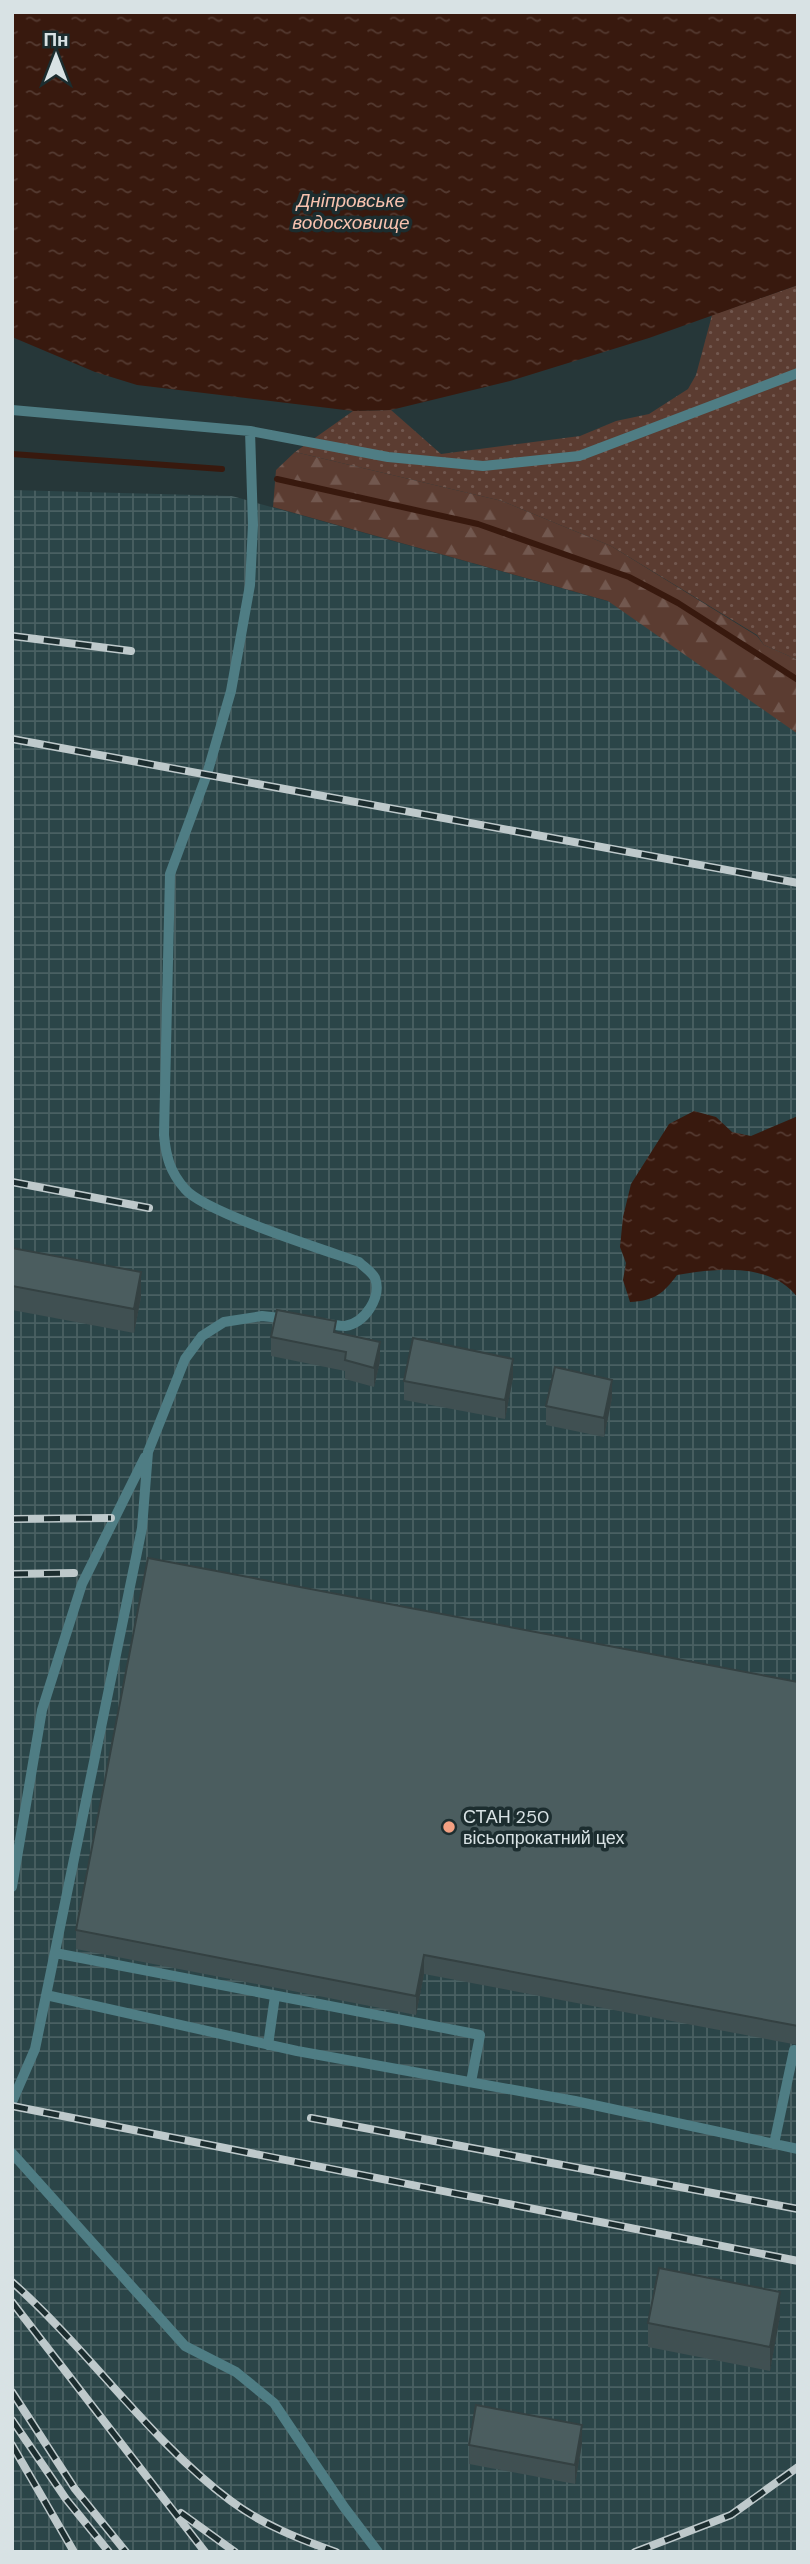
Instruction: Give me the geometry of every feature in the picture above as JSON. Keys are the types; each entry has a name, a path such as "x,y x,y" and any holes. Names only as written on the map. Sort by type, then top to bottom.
{"lane":[{"path":"12,410 250,431 388,457 483,466 579,456 798,373"},
{"path":"250,431 253,525 250,585 234,677 207,775 170,874 164,1135 167,1164 187,1192 218,1209 359,1262 373,1275 378,1289 372,1305 360,1321 345,1326 317,1322"},
{"path":"12,1887 42,1710 82,1584 148,1452 185,1359 202,1336 224,1322 262,1316 303,1321"},
{"path":"12,2102 35,2049 142,1528 148,1452"},
{"path":"55,1953 480,2035 471,2082"},
{"path":"46,1995 268,2045 471,2082 798,2149"},
{"path":"268,2045 275,1996"},
{"path":"774,2144 794,2050"},
{"path":"12,2153 185,2346 236,2372 274,2403 344,2507 378,2552"}],"shaded area":[{"path":"12,490 232,496 764,645 798,660 798,2552 12,2552"}],"green space":[{"path":"798,285 798,660 764,645 757,635 611,546 502,501 295,452 353,411 391,410 441,454 580,436 616,421 649,414 688,389 696,375 712,315"},
{"path":"295,452 502,501 611,546 757,636 764,645 798,660 798,734 608,601 273,507 276,470"}],"water":[{"name":"Дніпровське водосховище","path":"12,12 798,12 798,285 649,338 510,381 391,410 353,411 137,385 95,372 12,337"},
{"path":"694,1111 716,1117 732,1132 751,1136 798,1116 798,1298 787,1286 773,1278 742,1270 725,1270 677,1275 657,1295 630,1302 623,1280 626,1263 620,1247 623,1217 631,1184 669,1124"}],"building":[{"path":"12,1248 141,1272 134,1309 12,1286"},
{"path":"277,1310 336,1321 334,1332 380,1342 374,1368 345,1360 346,1352 271,1337"},
{"path":"413,1338 513,1359 505,1400 404,1381"},
{"path":"555,1367 612,1380 604,1418 546,1406"},
{"name":"СТАН 250 вісьопрокатний цех","path":"148,1558 798,1682 798,2026 424,1955 416,1996 76,1930"},
{"path":"659,2268 780,2292 770,2347 648,2323"},
{"path":"476,2405 582,2425 575,2465 469,2445"}],"waterway":[{"path":"12,454 222,469"},
{"path":"277,479 478,524 629,577 678,603 798,680"}],"railway":[{"path":"12,636 131,651"},
{"path":"12,739 798,883"},
{"path":"12,1182 149,1208"},
{"path":"12,1519 111,1518"},
{"path":"12,1574 74,1573"},
{"path":"12,2106 798,2261"},
{"path":"311,2118 798,2209"},
{"path":"12,2282 201,2477 256,2517 336,2552"},
{"path":"12,2302 205,2552"},
{"path":"12,2392 75,2489 126,2552"},
{"path":"12,2420 66,2499 109,2552"},
{"path":"12,2445 74,2552"},
{"path":"635,2552 731,2515 798,2467"},
{"path":"181,2513 235,2552"}],"place":[{"name":"СТАН 250 вісьопрокатний цех","path":"449,1827"}]}
